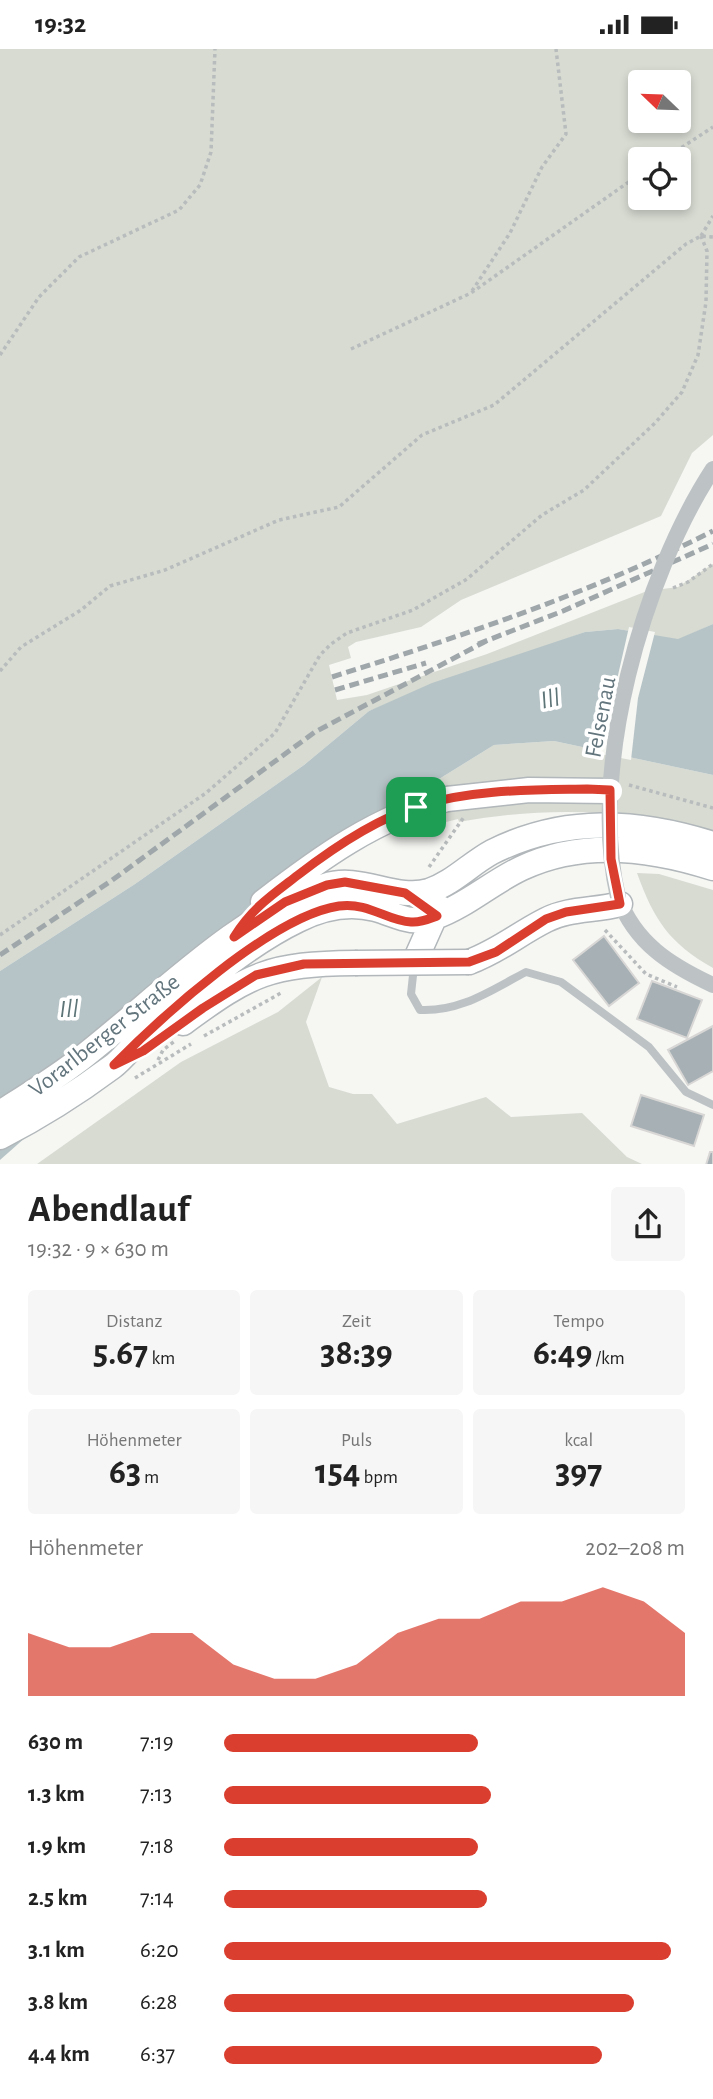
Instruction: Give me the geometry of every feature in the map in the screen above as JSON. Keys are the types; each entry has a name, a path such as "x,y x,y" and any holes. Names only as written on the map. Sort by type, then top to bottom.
{"main road":[{"path":"234,937 249,912 325,854 416,807 485,793 610,790"},
{"name":"Vorarlberger Straße","path":"0,1113 74,1064 173,982 234,937 285,902 327,885 345,882 405,893 427,892 448,883 477,861 522,837 578,825 620,824 713,844"},
{"name":"Vorarlberger Straße","path":"0,1137 63,1100 114,1065 190,1027 246,953 296,921 339,906 356,906 409,922 437,916 524,867 552,857 617,847 713,868"},
{"path":"414,963 437,916 448,883"},
{"path":"405,893 437,916"},
{"path":"190,1027 234,987 256,975 304,964 469,962 496,952 556,915 619,901"},
{"path":"386,913 400,927 414,963"}],"street":[{"name":"Felsenau","path":"713,469 673,541 658,577 625,697 610,790 608,828 619,901 655,953 713,985"}],"lane":[{"path":"414,963 411,994 420,1010 438,1011 461,1006 526,972 561,982 649,1047 686,1091 713,1105"}],"path":[{"path":"0,355 39,297 79,257 179,210 200,185 211,152 215,49"},
{"path":"471,293 510,233 542,167 566,134 556,49"},
{"path":"682,147 713,127"},
{"path":"351,349 471,293 628,182"},
{"path":"0,671 22,647 81,610 110,586 165,571 279,520 339,507 422,435 494,405 584,326 686,244 701,236 713,216"},
{"path":"701,236 713,237"},
{"path":"0,935 206,793 275,733 320,655 331,644 347,633 413,610 467,579 542,515 584,490 655,423 682,392 698,355 706,302 707,251 701,236"},
{"path":"664,589 678,587 713,564"},
{"path":"597,926 609,931 641,969"},
{"path":"158,1062 190,1027 281,992"}],"shaded area":[{"path":"0,49 713,49 713,435 692,453 661,516 461,600 421,627 356,642 348,647 351,658 329,665 337,700 367,695 487,654 647,591 678,587 713,564 713,624 678,640 618,629 585,632 369,711 304,765 135,884 0,971"},
{"path":"554,741 713,775 713,831 648,818 586,812 524,814 459,822 458,819 418,829 410,797 494,745"},
{"path":"637,873 659,874 713,890 713,968 685,949 665,929 650,904"},
{"path":"322,977 306,1022 329,1087 353,1094 372,1094 397,1124 486,1097 511,1117 582,1113 627,1157 642,1164 37,1164 181,1062 278,1012"}],"water":[{"name":"Ill","path":"713,624 713,775 554,741 494,745 410,797 0,1160 0,971 135,884 304,765 369,711 432,683 585,632 618,629 678,639"}],"pier":[{"path":"629,627 655,632 638,698 631,760 600,754"}],"building":[{"path":"604,936 639,983 609,1006 573,960"},
{"path":"652,981 702,1000 687,1038 637,1019"},
{"path":"713,1026 713,1071 688,1085 668,1050"},
{"path":"641,1095 704,1115 694,1146 631,1126"},
{"path":"710,1152 713,1152 713,1164 706,1164"}],"railway":[{"path":"332,677 429,646 573,594 713,531"},
{"path":"478,644 563,611 713,544"},
{"path":"0,955 111,881 315,732 488,640"},
{"path":"335,690 426,663"}],"route":[{"path":"610,790 608,828 613,876 620,904 594,910 566,912 546,919 496,952 469,962 304,964 256,975 234,987 143,1051 114,1065 179,1005 246,953 296,921 339,906 373,908 409,922 437,916 405,893 357,882 345,882 327,885 285,902 234,937 249,912 325,854 390,818 416,807 485,793 610,790"}]}
